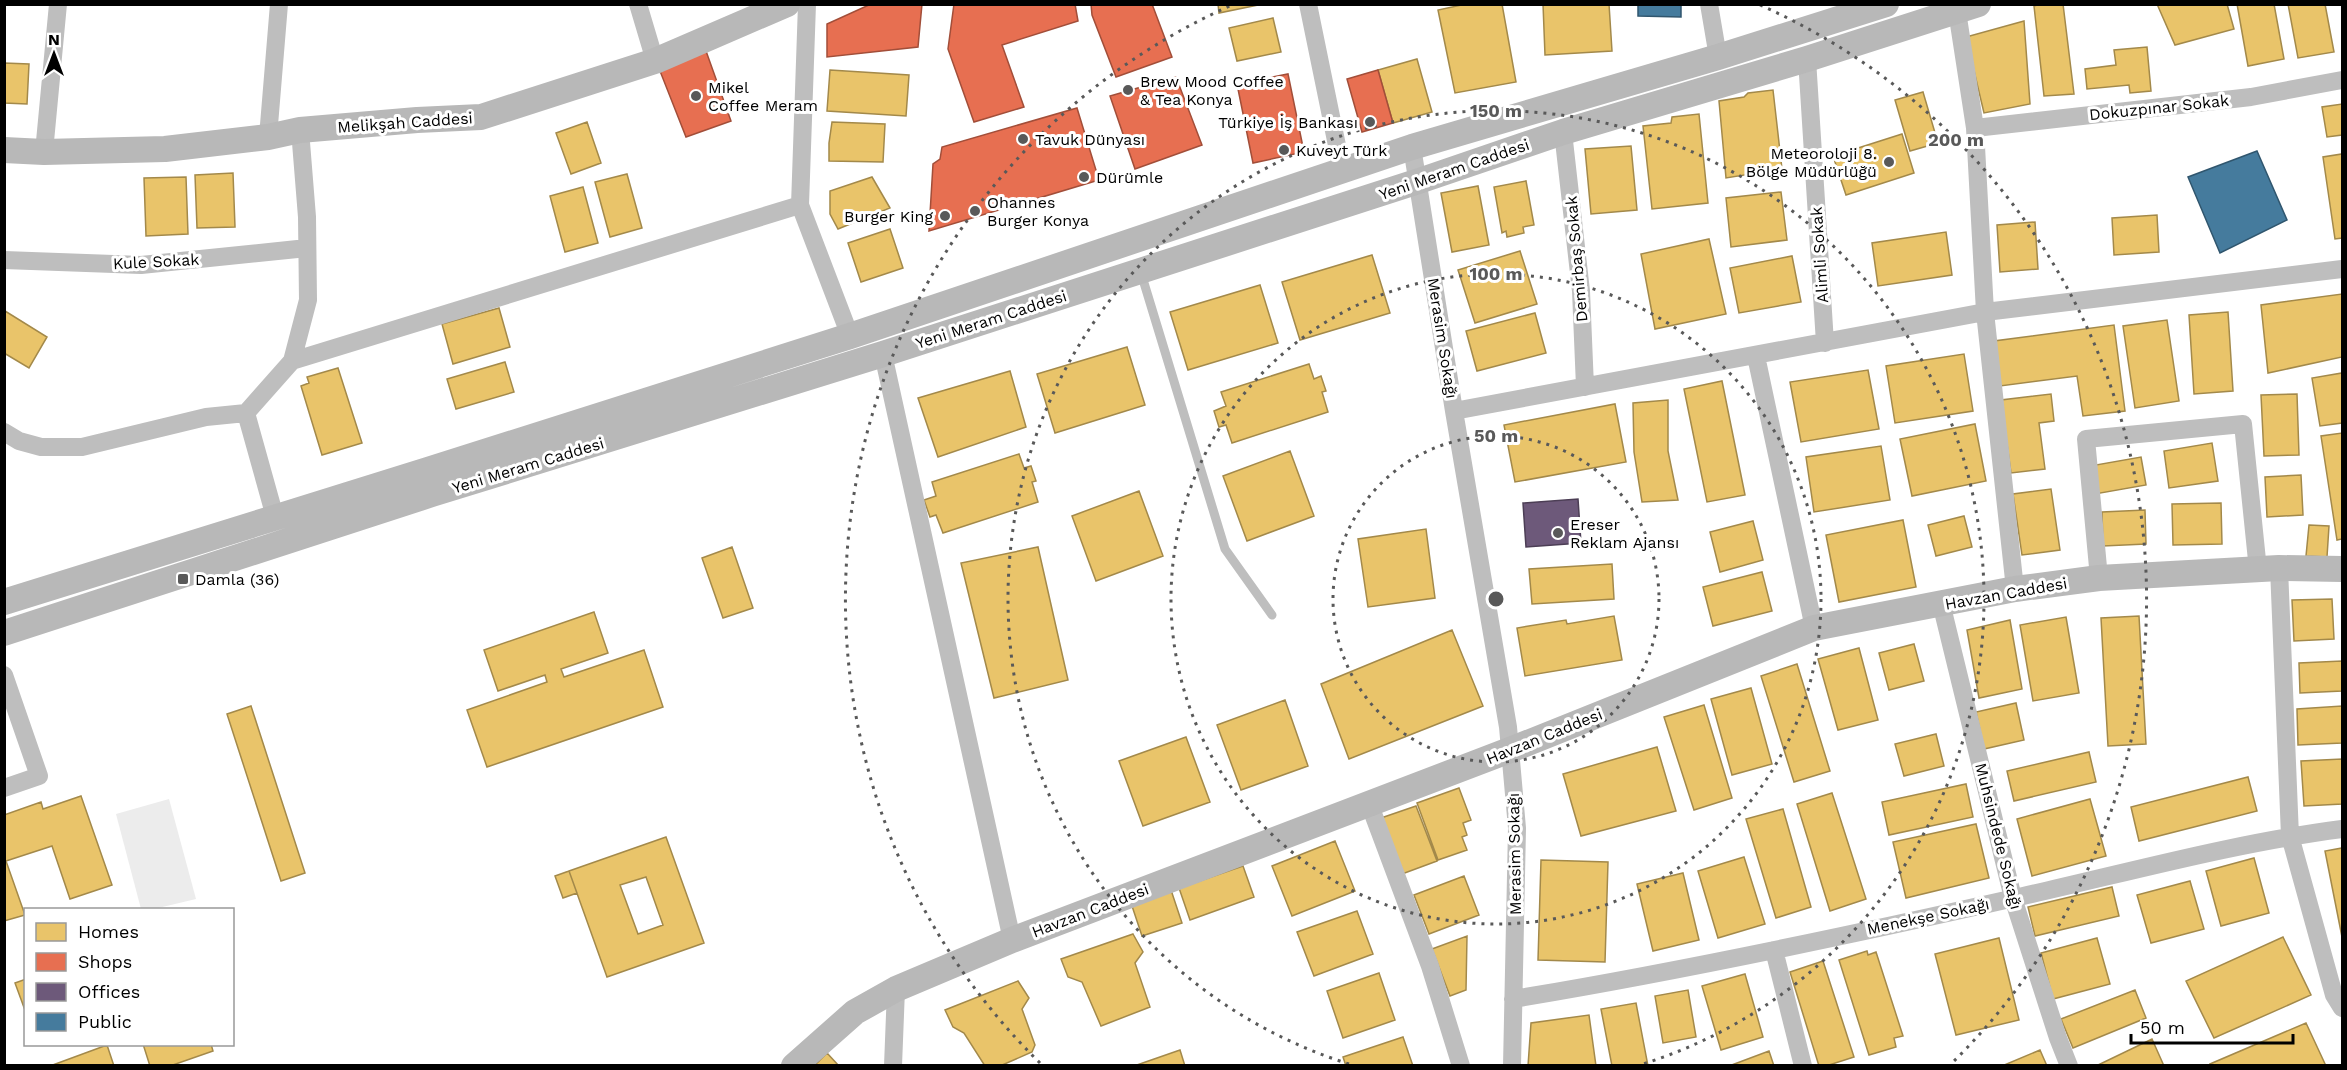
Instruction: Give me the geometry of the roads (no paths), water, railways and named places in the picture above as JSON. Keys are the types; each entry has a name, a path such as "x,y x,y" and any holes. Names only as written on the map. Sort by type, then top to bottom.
{"main road":[{"name":"Yeni Meram Caddesi","path":"4,602 850,336 1412,147 1718,57 1886,4"},
{"name":"Melikşah Caddesi","path":"4,150 44,152 165,149 268,137 300,130 481,117 655,61 780,6"},
{"name":"Yeni Meram Caddesi","path":"4,633 432,494 883,354 1419,181 1563,132 1808,59 1968,8"},
{"name":"Havzan Caddesi","path":"794,1065 855,1012 896,989 1012,940 1510,750 1814,627 2015,589 2099,578 2269,569 2343,569"}],"street":[{"path":"44,152 58,4"},
{"path":"268,137 279,4"},
{"path":"638,4 655,61"},
{"path":"807,4 800,205 850,336"},
{"path":"1308,4 1342,170"},
{"path":"1709,4 1718,57"},
{"path":"1968,8 1985,312 2015,589"},
{"name":"Alimli Sokak","path":"1808,59 1825,343"},
{"name":"Dokuzpınar Sokak","path":"1976,128 2251,97 2343,80"},
{"path":"4,432 19,441 40,447 82,447 206,417 246,413 292,361 308,300 300,130"},
{"name":"Demirbaş Sokak","path":"1563,132 1581,291 1585,387"},
{"name":"Merasim Sokağı","path":"1412,147 1508,727 1517,828 1512,1065"},
{"path":"292,361 800,205"},
{"name":"Kule Sokak","path":"4,260 141,265 307,248"},
{"path":"1454,411 1985,312 2343,269"},
{"path":"883,354 1012,940"},
{"path":"1756,356 1814,627"},
{"path":"246,413 275,517"},
{"path":"2099,578 2086,440 2243,424 2269,569 2290,836 2334,995 2343,1008"},
{"name":"Muhsindede Sokağı","path":"1941,603 2013,898 2058,1038 2069,1065"},
{"path":"4,675 39,776 4,788"},
{"path":"1369,803 1430,966 1461,1065"},
{"name":"Menekşe Sokağı","path":"1513,999 1635,979 2290,836 2343,829"},
{"path":"1774,950 1803,1065"},
{"path":"893,1065 896,989"}],"lane":[{"path":"1140,271 1225,549 1272,615"}],"place":[{"name":"Brew Mood Coffee & Tea Konya","path":"1128,90"},
{"name":"Mikel Coffee Meram","path":"696,96"},
{"name":"Türkiye İş Bankası","path":"1370,122"},
{"name":"Tavuk Dünyası","path":"1023,139"},
{"name":"Kuveyt Türk","path":"1284,150"},
{"name":"Meteoroloji 8. Bölge Müdürlüğü","path":"1889,162"},
{"name":"Dürümle","path":"1084,177"},
{"name":"Ohannes Burger Konya","path":"975,211"},
{"name":"Burger King","path":"945,216"},
{"name":"Ereser Reklam Ajansı","path":"1558,533"},
{"name":"Damla (36)","path":"183,579"}]}
